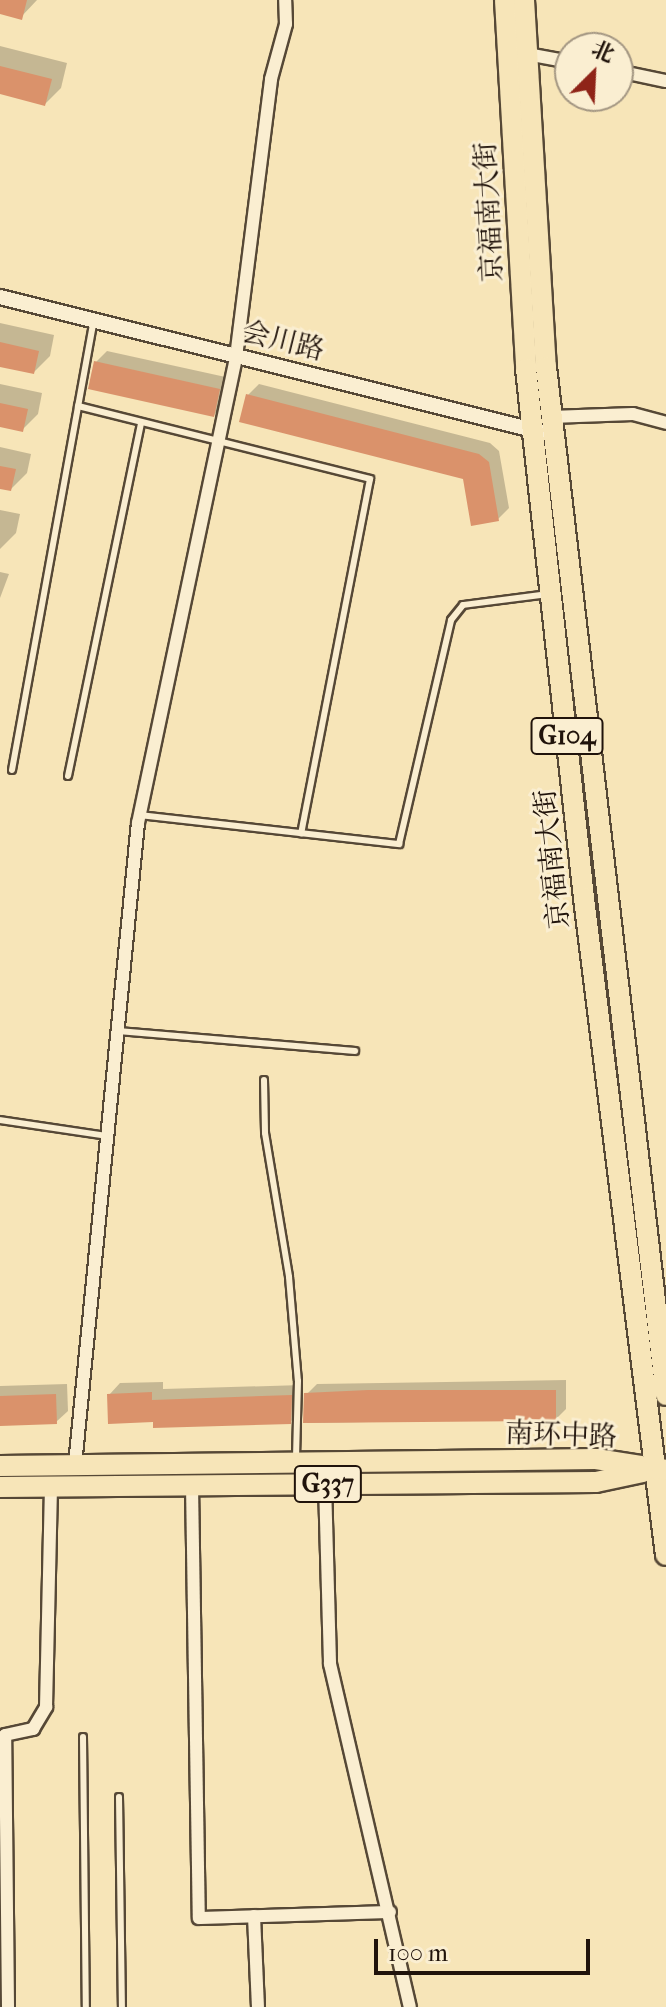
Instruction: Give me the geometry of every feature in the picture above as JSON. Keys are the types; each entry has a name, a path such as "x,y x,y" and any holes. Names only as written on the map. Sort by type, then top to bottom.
{"highway":[{"name":"京福南大街","path":"505,0 546,427 666,1395"},
{"name":"京福南大街","path":"524,0 546,427 551,593 660,1470"},
{"name":"南环中路","path":"0,1466 596,1459 660,1470"},
{"name":"南环中路","path":"0,1487 596,1482 660,1470"},
{"name":"G104","path":"660,1470 666,1555"}],"street":[{"path":"75,1465 140,815 236,357 271,79 286,24 285,0"},
{"path":"527,54 554,59"},
{"path":"634,74 666,81"},
{"name":"会川路","path":"0,297 236,357 546,427"},
{"path":"546,427 633,414 666,423"},
{"path":"325,1484 330,1664 410,2007"},
{"path":"192,1485 199,1918 390,1912"},
{"path":"8,2007 2,1735 33,1729 46,1707 51,1486"},
{"path":"254,1916 258,2007"}],"lane":[{"path":"12,770 94,321"},
{"path":"78,406 370,479 301,833"},
{"path":"68,776 141,422"},
{"path":"140,815 399,844 451,620 463,605 551,593"},
{"path":"118,1031 355,1051"},
{"path":"264,1080 265,1133 289,1277 298,1381 296,1463"},
{"path":"0,1120 107,1136"},
{"path":"83,1737 86,2007"},
{"path":"119,1797 122,2007"}],"building":[{"path":"0,0 27,0 22,20 0,14"},
{"path":"0,66 52,79 45,106 0,94"},
{"path":"0,342 39,351 34,374 0,367"},
{"path":"94,361 220,389 214,417 88,389"},
{"path":"246,394 479,454 489,462 499,521 471,526 463,479 239,422"},
{"path":"0,403 28,409 23,432 0,427"},
{"path":"0,466 16,469 11,491 0,489"},
{"path":"556,1390 556,1421 303,1423 304,1393"},
{"path":"152,1392 152,1400 292,1395 291,1424 153,1428 153,1422 108,1424 107,1394"},
{"path":"56,1394 57,1424 0,1426 0,1396"}]}
